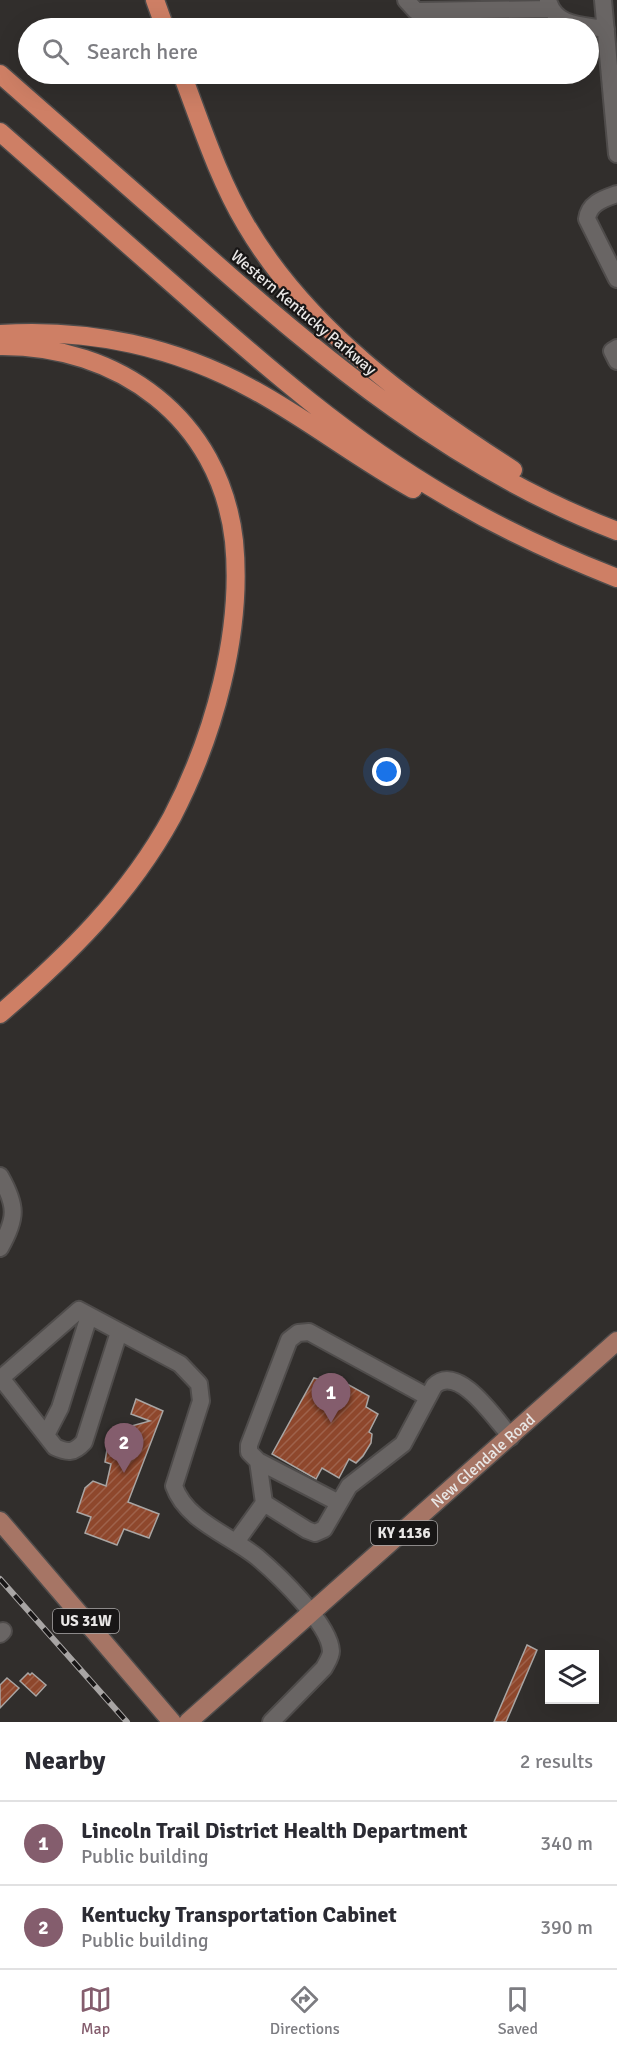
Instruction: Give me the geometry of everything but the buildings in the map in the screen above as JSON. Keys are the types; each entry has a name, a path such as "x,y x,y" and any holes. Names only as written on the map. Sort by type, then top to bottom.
{"highway":[{"path":"155,0 161,18"},
{"name":"Western Kentucky Parkway","path":"0,74 278,319 366,390 420,428 504,478 552,503 617,529"},
{"path":"186,84 225,186 245,223 273,267 321,323 386,379 490,455 617,529"},
{"path":"0,132 259,360 358,438 444,495 488,520 534,543 617,578"},
{"path":"0,334 88,336 146,346 190,360 255,390 378,468 476,524 544,556 617,584"},
{"path":"0,346 59,351 100,362 128,376 155,394 179,417 199,444 215,473 227,506 234,540 235,576 233,612 220,682 201,750 172,816 133,879 109,908 57,964 0,1014"}],"main road":[{"name":"New Glendale Road","path":"188,1722 312,1615 617,1341"},
{"name":"US 31W","path":"0,1521 172,1722"}],"street":[{"path":"406,0 416,11 549,4 560,18"},
{"path":"603,0 617,154"},
{"path":"599,27 606,28"},
{"path":"617,194 598,201 588,210 586,219 617,279"},
{"path":"617,348 612,351 617,361"},
{"path":"0,1176 11,1196 13,1225 0,1248"},
{"path":"119,1332 84,1442 77,1450 67,1452 55,1447 1,1378 79,1310 180,1364 199,1384 201,1401 174,1486 177,1495 190,1511 236,1542 274,1573 327,1634 330,1658 317,1675 271,1722"},
{"path":"46,1435 60,1408 89,1316"},
{"path":"339,1503 258,1461 249,1452 249,1445 289,1340 298,1333 309,1332 429,1397"},
{"path":"264,1503 315,1533 324,1529 349,1486 403,1444 441,1379 449,1378 470,1389 511,1437"},
{"path":"236,1542 264,1503 258,1461"}],"railway":[{"path":"0,1579 127,1722"}],"place":[{"name":"Lincoln Trail District Health Department","path":"331,1423"},
{"name":"Kentucky Transportation Cabinet","path":"124,1473"}]}
